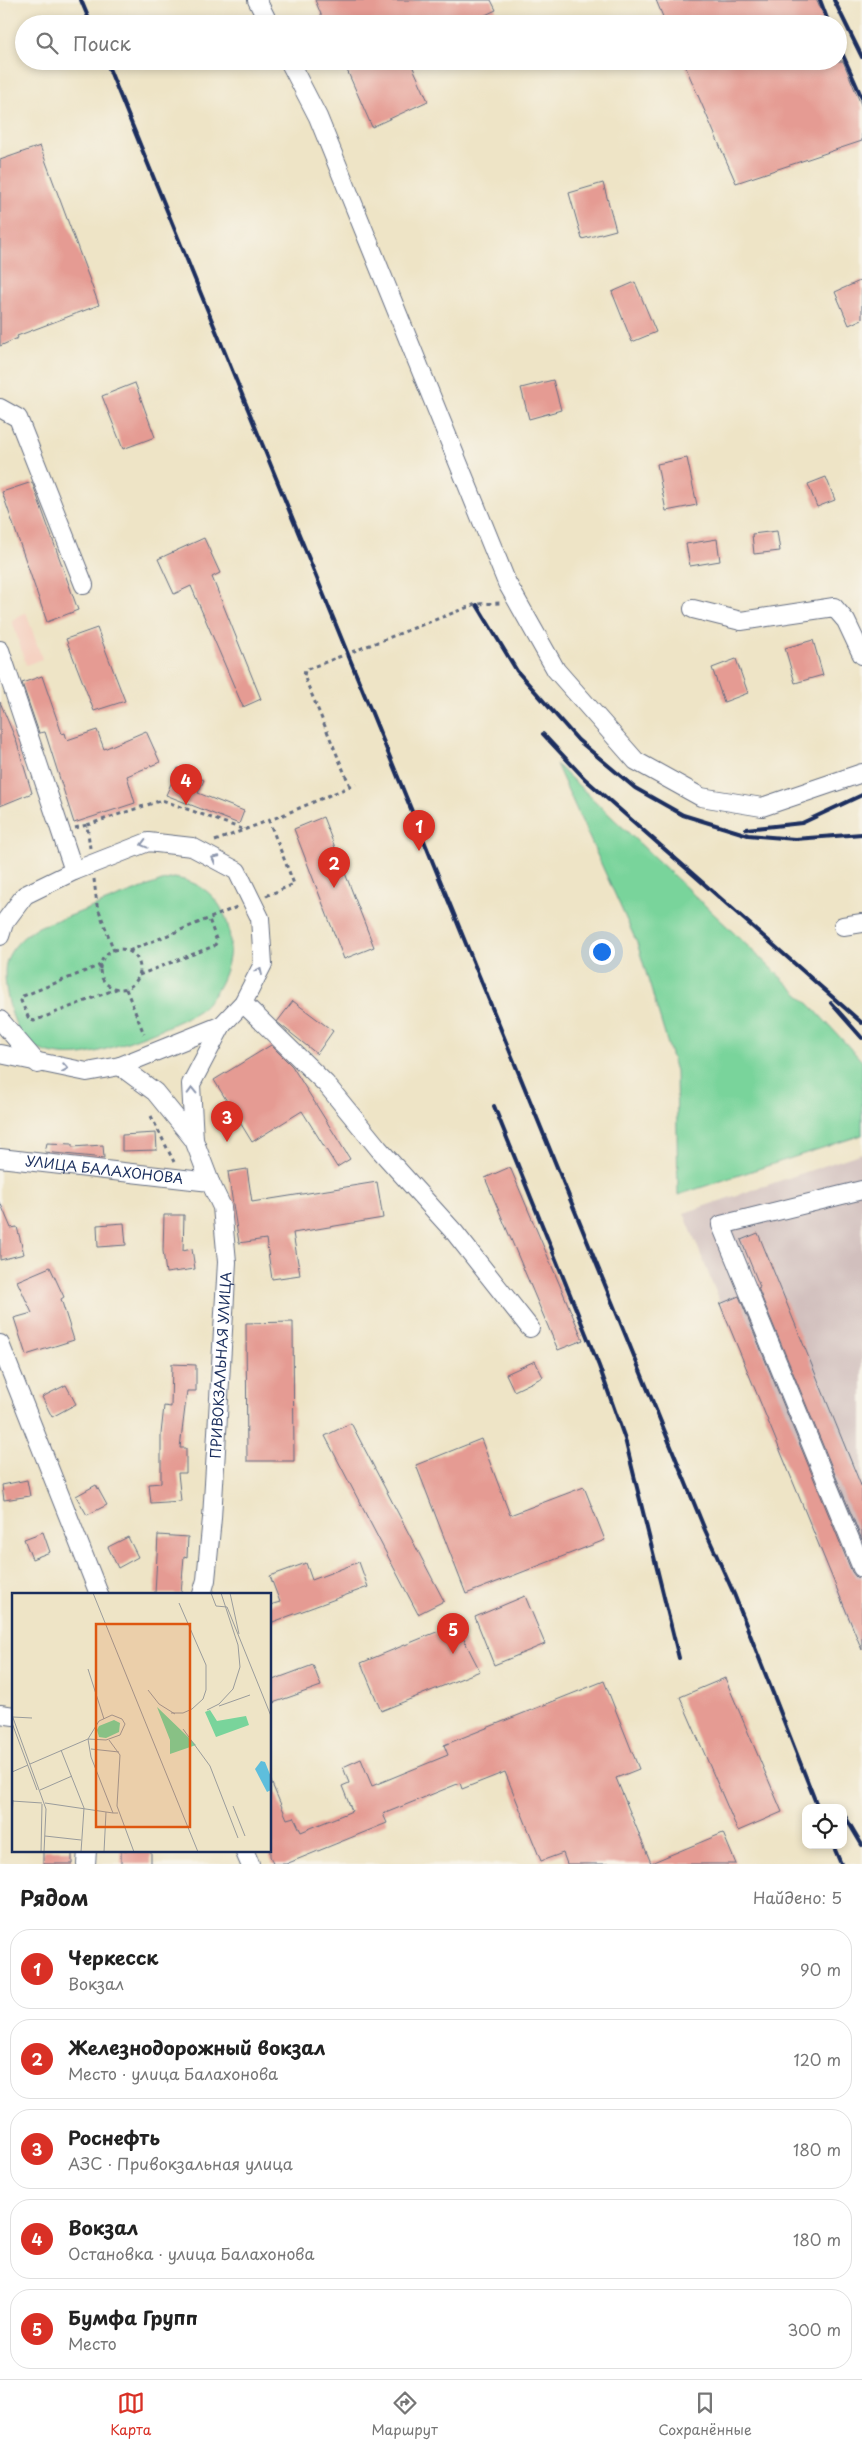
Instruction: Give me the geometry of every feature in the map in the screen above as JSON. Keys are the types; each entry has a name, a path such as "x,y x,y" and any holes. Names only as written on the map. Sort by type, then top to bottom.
{"street":[{"path":"257,0 264,15"},
{"path":"294,70 318,117 500,565 516,599 556,670 636,761 701,797 762,807 862,773"},
{"path":"0,408 18,418 84,584"},
{"path":"694,609 741,621 834,607 846,621 862,654"},
{"path":"0,650 74,871"},
{"path":"0,936 4,923 25,895 74,871 148,842 192,847 237,871 260,918 263,964 243,1003 222,1025 120,1066 87,1072 38,1064 0,1054"},
{"path":"843,926 862,923"},
{"path":"243,1003 326,1084 379,1149 455,1233 530,1328"},
{"path":"0,1020 38,1064"},
{"name":"ПРИВОКЗАЛЬНАЯ УЛИЦА","path":"202,1593 206,1580 212,1518 226,1262 222,1206 210,1182 194,1140 191,1084 222,1025"},
{"name":"ПРИВОКЗАЛЬНАЯ УЛИЦА","path":"120,1066 155,1092 194,1140"},
{"name":"УЛИЦА БАЛАХОНОВА","path":"0,1158 210,1182"},
{"path":"862,1190 721,1224 862,1568"},
{"path":"0,1344 100,1593"},
{"path":"245,1852 250,1864"}],"path":[{"path":"350,786 304,676 305,670 476,604 504,603 516,599"},
{"path":"192,847 246,830 356,784"},
{"path":"87,825 162,800 246,830"},
{"path":"139,976 214,946 217,938 209,919"},
{"path":"101,965 23,996 21,1001 29,1019 34,1021 116,989 126,989 134,984 139,976 140,966 136,957 129,951 119,949 110,952 103,958 101,977 107,985 116,989"},
{"path":"126,989 144,1034"},
{"path":"147,1108 182,1178"}],"shaded area":[{"path":"26,612 42,659 26,665 12,620"},
{"path":"862,1153 862,1655 684,1213"}],"green space":[{"path":"556,764 813,1008 862,1061 862,1135 678,1195 676,1071 637,943"},
{"path":"174,878 196,884 212,896 223,912 229,931 230,951 225,971 217,990 203,1007 182,1020 150,1034 91,1053 59,1055 43,1051 29,1044 23,1038 13,1017 5,979 7,960 22,938 41,926 150,885"}],"building":[{"path":"315,0 491,0 496,10 485,15 321,15"},
{"path":"656,0 817,0 823,15 662,15"},
{"path":"347,70 414,70 428,101 372,127"},
{"path":"687,70 847,70 862,107 862,141 736,183"},
{"path":"40,146 99,305 17,336 18,338 0,346 0,160"},
{"path":"603,183 616,230 582,239 569,193"},
{"path":"862,280 862,319 849,325 835,292"},
{"path":"635,282 656,332 632,342 612,292"},
{"path":"553,380 561,410 529,419 521,388"},
{"path":"135,383 155,437 123,449 102,396"},
{"path":"687,458 697,505 666,511 657,464"},
{"path":"826,477 835,500 817,507 808,484"},
{"path":"32,482 78,610 47,622 2,492"},
{"path":"777,531 780,551 754,554 752,534"},
{"path":"204,538 220,573 212,577 261,699 243,707 191,586 174,594 158,559"},
{"path":"717,539 720,561 690,566 686,544"},
{"path":"97,628 125,701 94,711 66,639"},
{"path":"813,640 823,675 795,683 785,648"},
{"path":"736,659 748,693 724,702 712,668"},
{"path":"42,676 62,734 65,733 67,740 97,730 104,749 146,731 160,762 127,776 135,803 74,823 45,732 39,733 22,683"},
{"path":"0,702 16,740 32,793 0,806"},
{"path":"178,768 204,780 198,793 244,811 239,824 166,795"},
{"path":"323,817 374,947 344,959 294,829"},
{"path":"293,1001 333,1031 317,1054 277,1022"},
{"path":"271,1045 292,1066 350,1159 337,1167 302,1111 252,1142 214,1080"},
{"path":"156,1133 157,1150 122,1151 122,1135"},
{"path":"47,1143 72,1144 72,1147 103,1145 104,1158 45,1152"},
{"path":"510,1167 583,1340 558,1350 485,1178"},
{"path":"247,1169 252,1202 377,1182 383,1218 293,1233 300,1275 272,1279 266,1239 239,1243 228,1172"},
{"path":"0,1202 11,1228 17,1227 24,1254 0,1260"},
{"path":"164,1215 184,1215 183,1251 192,1249 195,1269 166,1273 163,1251"},
{"path":"124,1223 126,1245 98,1247 97,1225"},
{"path":"758,1233 862,1488 862,1540 758,1288 760,1287 741,1240"},
{"path":"50,1267 64,1297 61,1299 74,1340 26,1355 14,1318 32,1313 17,1281"},
{"path":"739,1296 852,1572 856,1577 862,1578 862,1650 720,1304"},
{"path":"293,1322 294,1461 247,1461 246,1323"},
{"path":"535,1361 543,1377 514,1391 506,1374"},
{"path":"172,1364 196,1365 196,1391 187,1391 180,1448 186,1448 186,1473 178,1473 181,1501 151,1503 149,1484 161,1483 161,1434 164,1406 171,1407"},
{"path":"66,1385 76,1404 52,1417 42,1397"},
{"path":"351,1423 444,1601 418,1614 325,1436"},
{"path":"481,1439 510,1515 584,1487 605,1540 466,1594 416,1465"},
{"path":"27,1480 30,1496 4,1500 2,1485"},
{"path":"96,1485 107,1505 87,1515 76,1496"},
{"path":"43,1532 50,1552 32,1559 24,1539"},
{"path":"158,1535 188,1537 187,1557 184,1556 181,1593 155,1593"},
{"path":"128,1537 138,1557 118,1568 108,1547"},
{"path":"359,1562 368,1587 271,1623 271,1605 280,1602 270,1576 306,1563 312,1580"},
{"path":"525,1596 545,1644 494,1665 475,1617"},
{"path":"456,1624 480,1671 381,1711 361,1663"},
{"path":"313,1665 321,1686 271,1704 271,1681"},
{"path":"725,1678 782,1812 738,1831 680,1697"},
{"path":"604,1681 639,1769 616,1778 651,1863 723,1833 736,1864 567,1864 563,1853 541,1861 505,1772 462,1789 460,1783 383,1814 387,1823 286,1864 273,1864 270,1856 271,1781 287,1819 294,1817 301,1832 352,1811 342,1786 349,1783 343,1767 361,1759 372,1786 448,1755 444,1745"},
{"path":"43,1852 72,1852 72,1864 43,1864"},
{"path":"121,1852 151,1852 151,1864 121,1864"}],"railway":[{"path":"81,0 87,15"},
{"path":"820,0 826,15"},
{"path":"834,0 841,15"},
{"path":"847,26 862,57"},
{"path":"847,64 862,98"},
{"path":"110,70 630,1347 705,1530 734,1594 816,1804"},
{"path":"477,605 517,671 578,740 635,788 683,815 748,835 795,839 862,834"},
{"path":"543,734 585,779 862,1023"},
{"path":"746,829 802,823 862,795"},
{"path":"831,1003 862,1038"},
{"path":"494,1106 599,1366 625,1439 679,1658"},
{"path":"847,1820 862,1845"},
{"path":"835,1849 841,1864"}],"place":[{"name":"Вокзал","path":"186,805"},
{"name":"Черкесск","path":"419,851"},
{"name":"Железнодорожный вокзал","path":"334,888"},
{"name":"Роснефть","path":"227,1142"},
{"name":"Бумфа Групп","path":"453,1654"}]}
